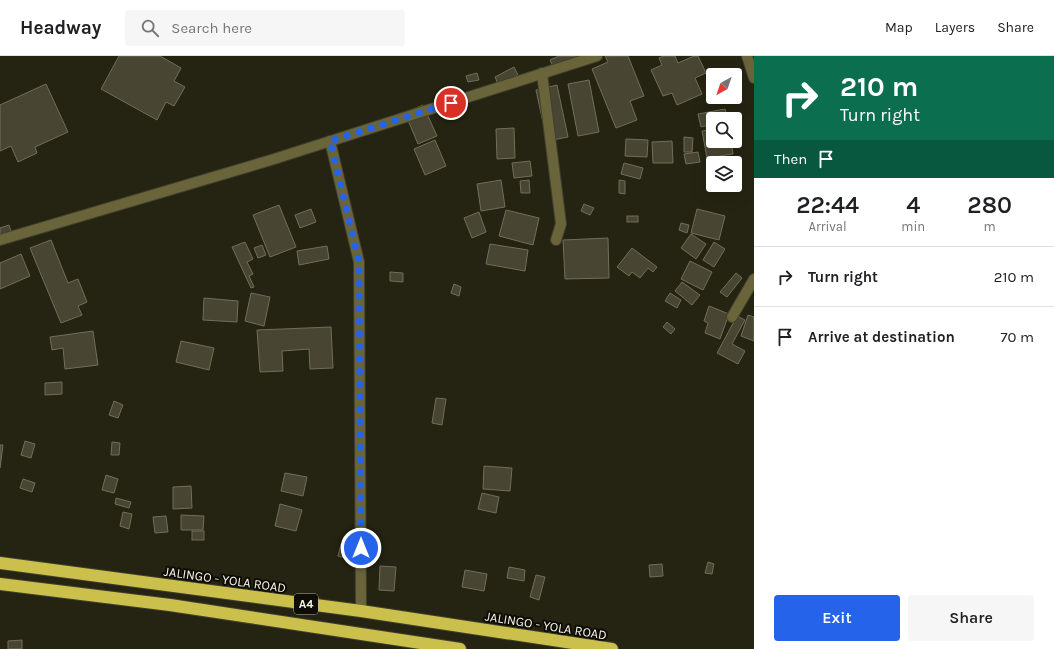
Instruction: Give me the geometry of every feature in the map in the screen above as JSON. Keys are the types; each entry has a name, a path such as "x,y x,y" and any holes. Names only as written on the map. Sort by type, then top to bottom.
{"highway":[{"name":"JALINGO - YOLA ROAD","path":"0,563 361,611 612,649"},
{"name":"A4","path":"0,584 170,605 460,649"}],"street":[{"path":"0,240 330,141 597,56"},
{"path":"747,56 754,78"},
{"path":"542,74 561,224 556,240"},
{"path":"330,141 359,262 361,611"},
{"path":"732,317 754,279"}],"building":[{"path":"119,56 160,56 181,68 174,81 185,87 174,106 166,102 157,120 101,89"},
{"path":"559,56 588,56 555,71 550,60"},
{"path":"605,56 628,56 644,96 630,101 637,120 616,128 592,69 608,62"},
{"path":"664,56 675,56 678,63 694,56 698,56 706,73 695,78 702,94 677,105 672,93 663,96 651,70 662,65 659,58"},
{"path":"514,67 518,75 498,84 495,77"},
{"path":"477,73 479,80 468,82 466,76"},
{"path":"589,80 599,132 578,136 568,84"},
{"path":"46,84 68,132 35,147 37,153 18,162 11,146 0,151 0,105"},
{"path":"557,85 568,137 547,141 536,90"},
{"path":"423,105 437,136 418,144 405,113"},
{"path":"725,109 726,112 709,112"},
{"path":"706,113 706,126 701,127 698,114"},
{"path":"514,128 515,158 497,159 496,129"},
{"path":"706,130 706,148 732,148 733,154 707,156 702,131"},
{"path":"684,137 693,138 692,152 684,152"},
{"path":"626,139 648,140 647,157 625,156"},
{"path":"435,140 446,166 425,175 414,149"},
{"path":"672,141 673,163 653,163 652,142"},
{"path":"698,152 700,162 686,164 684,154"},
{"path":"530,161 532,176 514,178 512,163"},
{"path":"624,163 643,168 640,179 621,174"},
{"path":"501,180 505,207 481,211 477,184"},
{"path":"529,180 530,193 521,193 520,181"},
{"path":"619,180 625,181 625,194 619,193"},
{"path":"584,204 594,208 590,215 581,211"},
{"path":"279,205 296,247 270,257 253,215"},
{"path":"311,209 316,222 300,228 295,215"},
{"path":"697,209 725,216 719,240 691,233"},
{"path":"506,210 539,218 533,245 499,236"},
{"path":"479,212 486,232 472,238 464,218"},
{"path":"627,216 638,216 638,222 627,222"},
{"path":"681,223 689,225 687,233 679,230"},
{"path":"9,225 13,238 0,242 0,228"},
{"path":"691,234 706,244 696,259 681,248"},
{"path":"608,238 609,278 565,279 563,240"},
{"path":"51,240 68,283 78,279 87,302 78,306 82,315 61,323 30,248"},
{"path":"245,242 253,259 247,262 253,274 249,276 254,287 251,288 232,247"},
{"path":"714,242 725,249 714,267 703,260"},
{"path":"490,244 528,250 525,271 486,264"},
{"path":"262,245 266,255 258,258 254,248"},
{"path":"327,246 329,259 299,265 297,251"},
{"path":"632,248 657,267 653,272 648,268 640,278 632,272 629,276 617,267"},
{"path":"21,254 30,276 0,289 0,263"},
{"path":"690,261 712,272 703,290 681,279"},
{"path":"390,272 403,273 403,282 390,281"},
{"path":"736,273 742,278 727,297 720,292"},
{"path":"682,282 700,295 692,305 675,291"},
{"path":"454,284 461,287 459,296 451,293"},
{"path":"251,293 270,297 264,326 245,321"},
{"path":"670,293 681,300 677,308 665,301"},
{"path":"204,298 238,301 237,322 203,320"},
{"path":"709,306 729,314 720,339 705,333 708,323 704,321"},
{"path":"748,315 754,317 754,341 741,336"},
{"path":"737,316 745,320 732,344 745,351 738,364 717,353"},
{"path":"667,322 675,329 671,334 663,327"},
{"path":"331,327 333,368 310,369 309,349 282,351 283,371 260,372 257,330"},
{"path":"93,331 98,365 65,369 63,348 52,350 50,337"},
{"path":"181,341 214,348 209,370 176,362"},
{"path":"62,382 62,394 45,395 45,383"},
{"path":"436,398 446,399 442,425 432,423"},
{"path":"114,401 123,405 118,418 109,415"},
{"path":"25,441 35,444 31,458 21,455"},
{"path":"112,442 120,443 119,455 111,455"},
{"path":"0,445 3,445 0,468"},
{"path":"484,466 512,468 510,491 483,489"},
{"path":"285,473 307,477 303,496 281,491"},
{"path":"106,475 118,479 114,493 102,490"},
{"path":"23,479 35,483 32,492 20,488"},
{"path":"191,486 192,508 173,509 173,487"},
{"path":"482,493 499,497 496,513 478,509"},
{"path":"116,498 131,502 129,508 115,504"},
{"path":"280,504 302,510 296,531 275,526"},
{"path":"123,512 132,514 129,529 120,526"},
{"path":"181,515 204,516 203,530 181,530"},
{"path":"166,516 168,532 155,533 153,517"},
{"path":"192,531 204,531 204,540 192,540"},
{"path":"341,544 352,547 349,559 338,556"},
{"path":"708,562 714,564 712,574 705,573"},
{"path":"662,564 663,576 650,577 649,565"},
{"path":"380,566 396,567 394,591 379,590"},
{"path":"509,567 525,570 524,581 507,578"},
{"path":"465,570 487,574 484,591 462,587"},
{"path":"536,575 545,577 539,600 530,597"},
{"path":"22,640 22,649 8,649 8,641"}],"route":[{"path":"361,548 359,262 330,141 451,103"}]}
